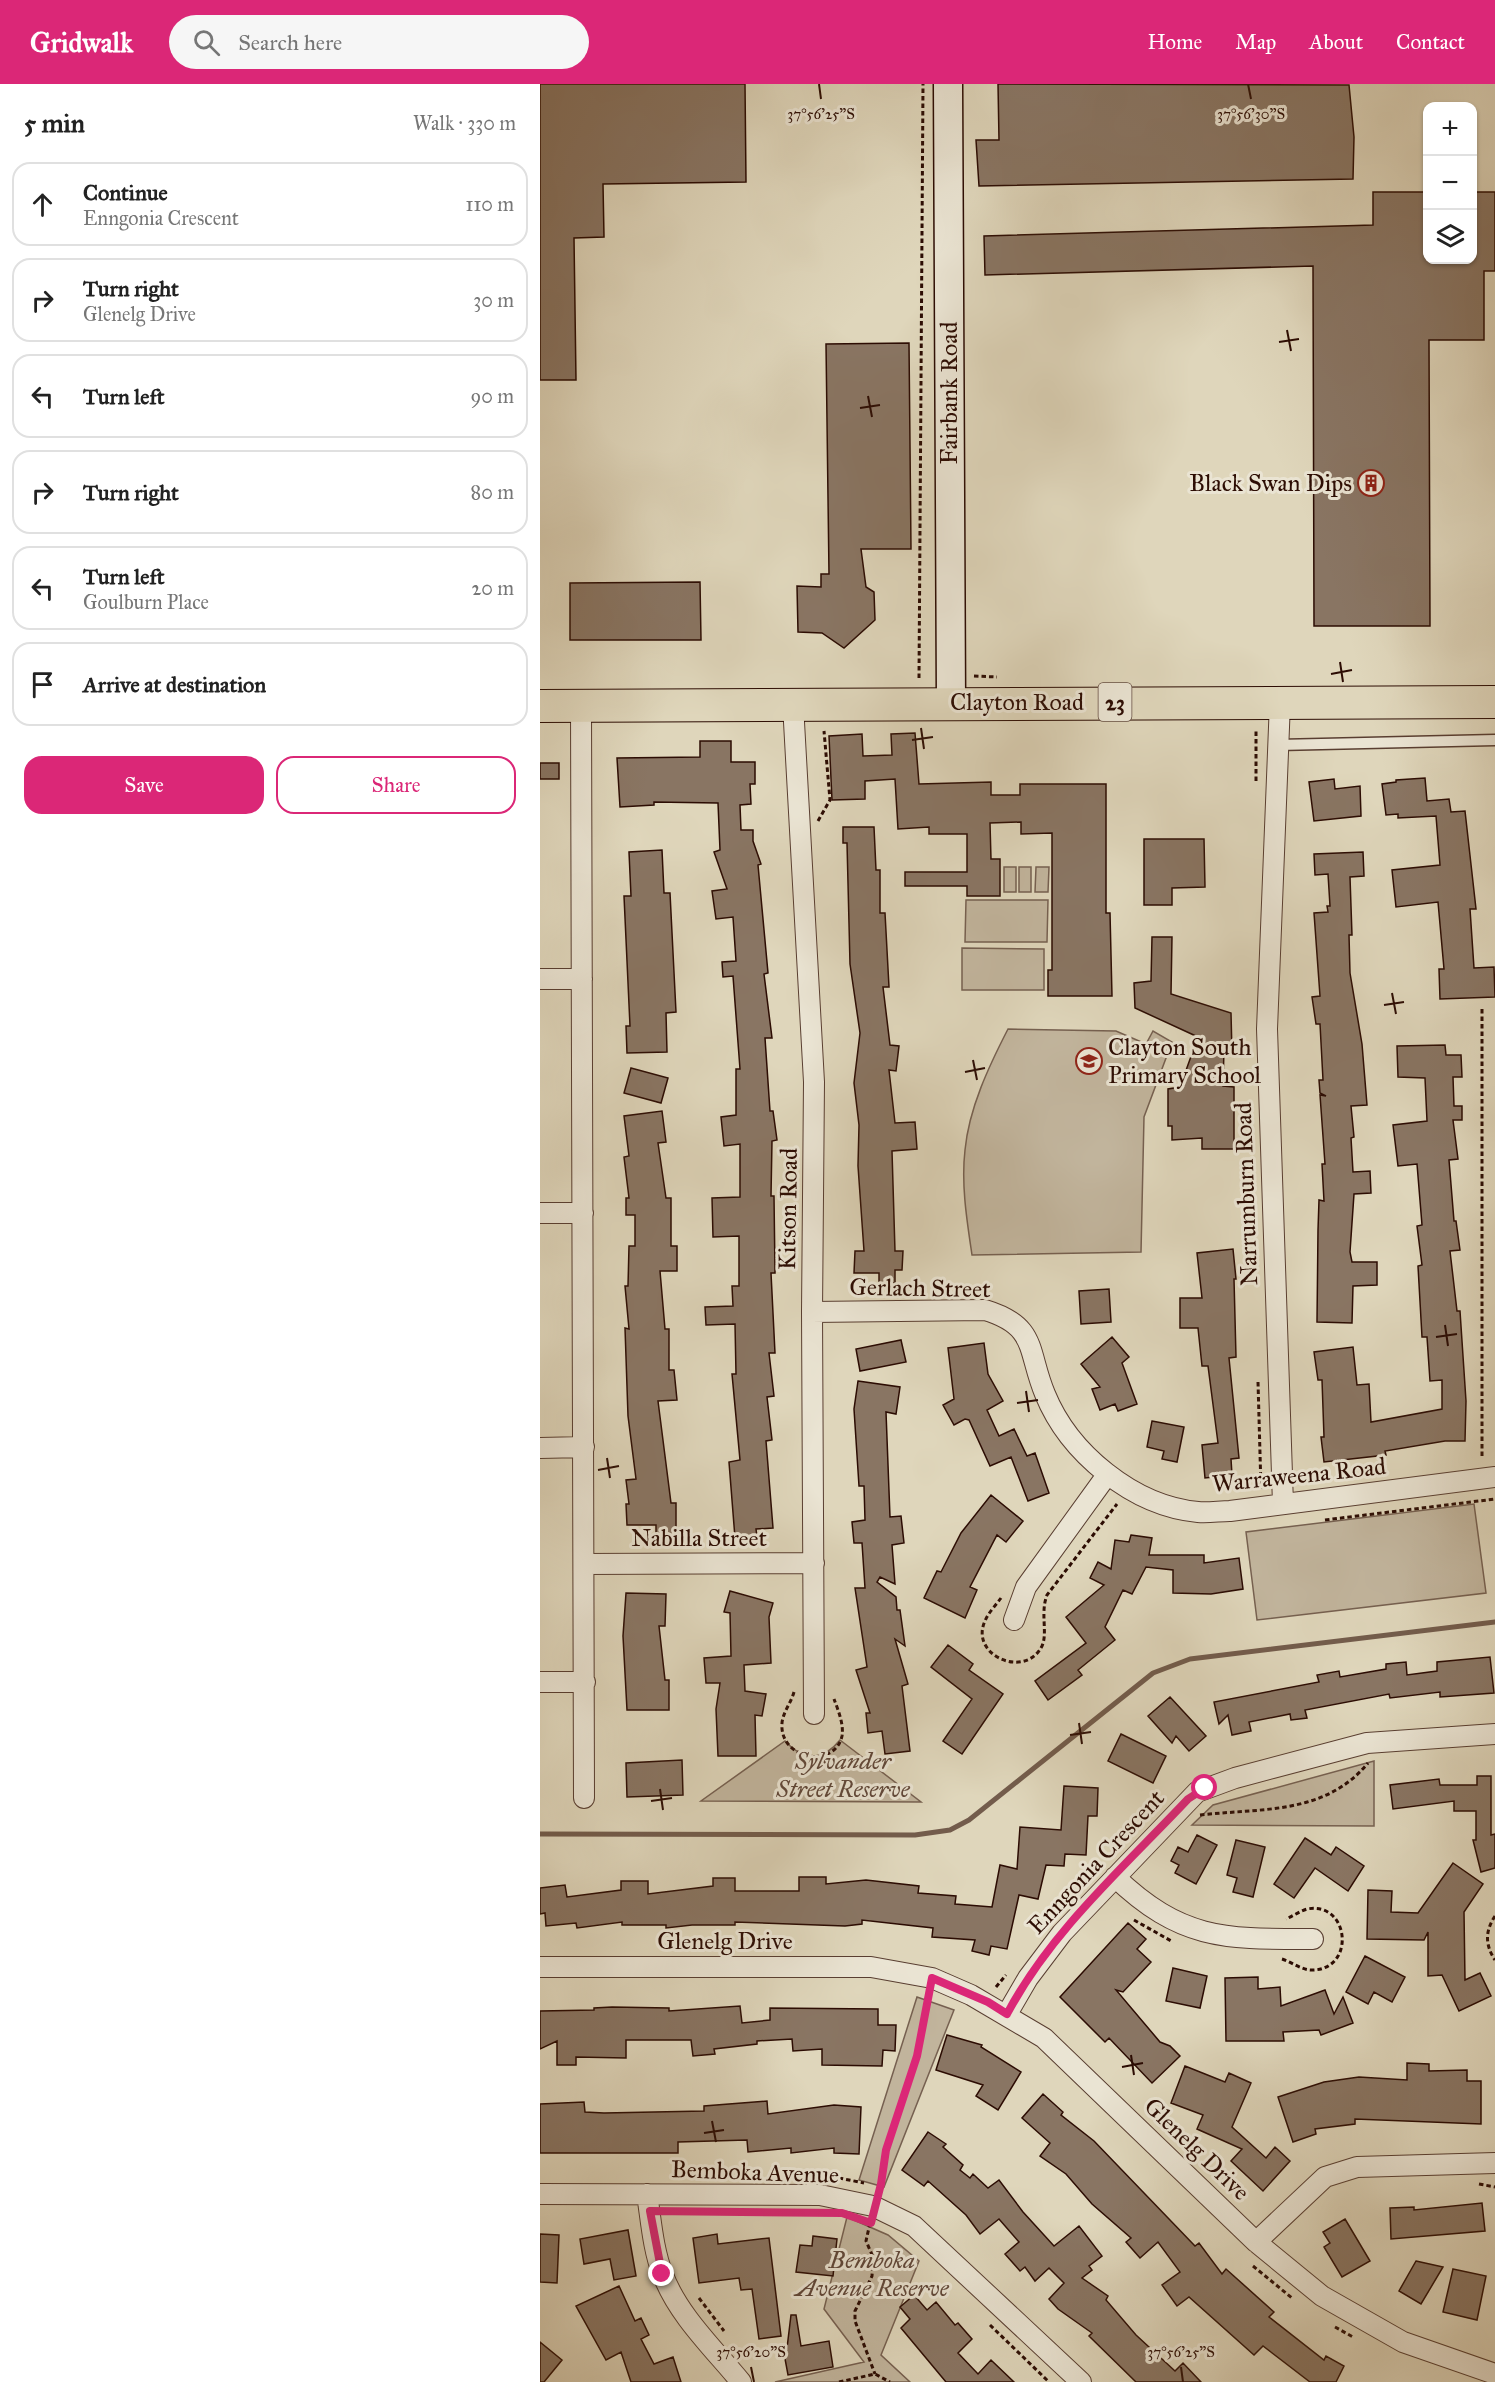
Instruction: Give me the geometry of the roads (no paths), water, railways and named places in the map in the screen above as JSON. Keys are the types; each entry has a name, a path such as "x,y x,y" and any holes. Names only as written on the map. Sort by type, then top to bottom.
{"main road":[{"name":"Fairbank Road","path":"948,84 951,702"},
{"name":"Clayton Road","path":"540,706 951,702 1495,702"}],"street":[{"name":"Narrumburn Road","path":"1280,702 1267,1029 1282,1496"},
{"name":"Kitson Road","path":"793,704 814,1082 812,1312 814,1714"},
{"path":"581,706 584,1798"},
{"path":"540,979 582,979"},
{"path":"540,1214 583,1213"},
{"name":"Gerlach Street","path":"812,1312 985,1310 1007,1317 1022,1330"},
{"name":"Warraweena Road","path":"1022,1330 1029,1343 1044,1393 1059,1423 1103,1482 1157,1501 1197,1512 1282,1496 1492,1470"},
{"path":"540,1448 584,1447"},
{"path":"1014,1620 1026,1587 1103,1482"},
{"name":"Nabilla Street","path":"584,1564 814,1563"},
{"path":"540,1682 585,1682"},
{"name":"Enngonia Crescent","path":"1007,2014 1050,1947 1188,1799 1217,1783 1367,1743 1495,1734"},
{"path":"1115,1876 1149,1907 1193,1929 1230,1938 1313,1939"},
{"name":"Glenelg Drive","path":"540,1967 853,1966 887,1969 929,1988 988,2002 1059,2051 1256,2242 1322,2296 1373,2327 1431,2354 1495,2374"},
{"path":"1256,2242 1324,2177 1357,2167 1495,2163"},
{"name":"Bemboka Avenue","path":"540,2194 820,2195 871,2209 914,2226 1081,2382"},
{"path":"647,2194 654,2241 669,2289 693,2323 741,2382"}],"lane":[{"path":"1278,746 1495,740"}],"waterway":[{"path":"540,1834 915,1835 950,1830 969,1820 1153,1673 1190,1659 1495,1622"}],"place":[{"name":"Black Swan Dips","path":"1371,483"},
{"name":"Clayton South Primary School","path":"1089,1061"}],"park label":[{"name":"Sylvander Street Reserve","path":"843,1775"},
{"name":"Bemboka Avenue Reserve","path":"872,2274"}]}
